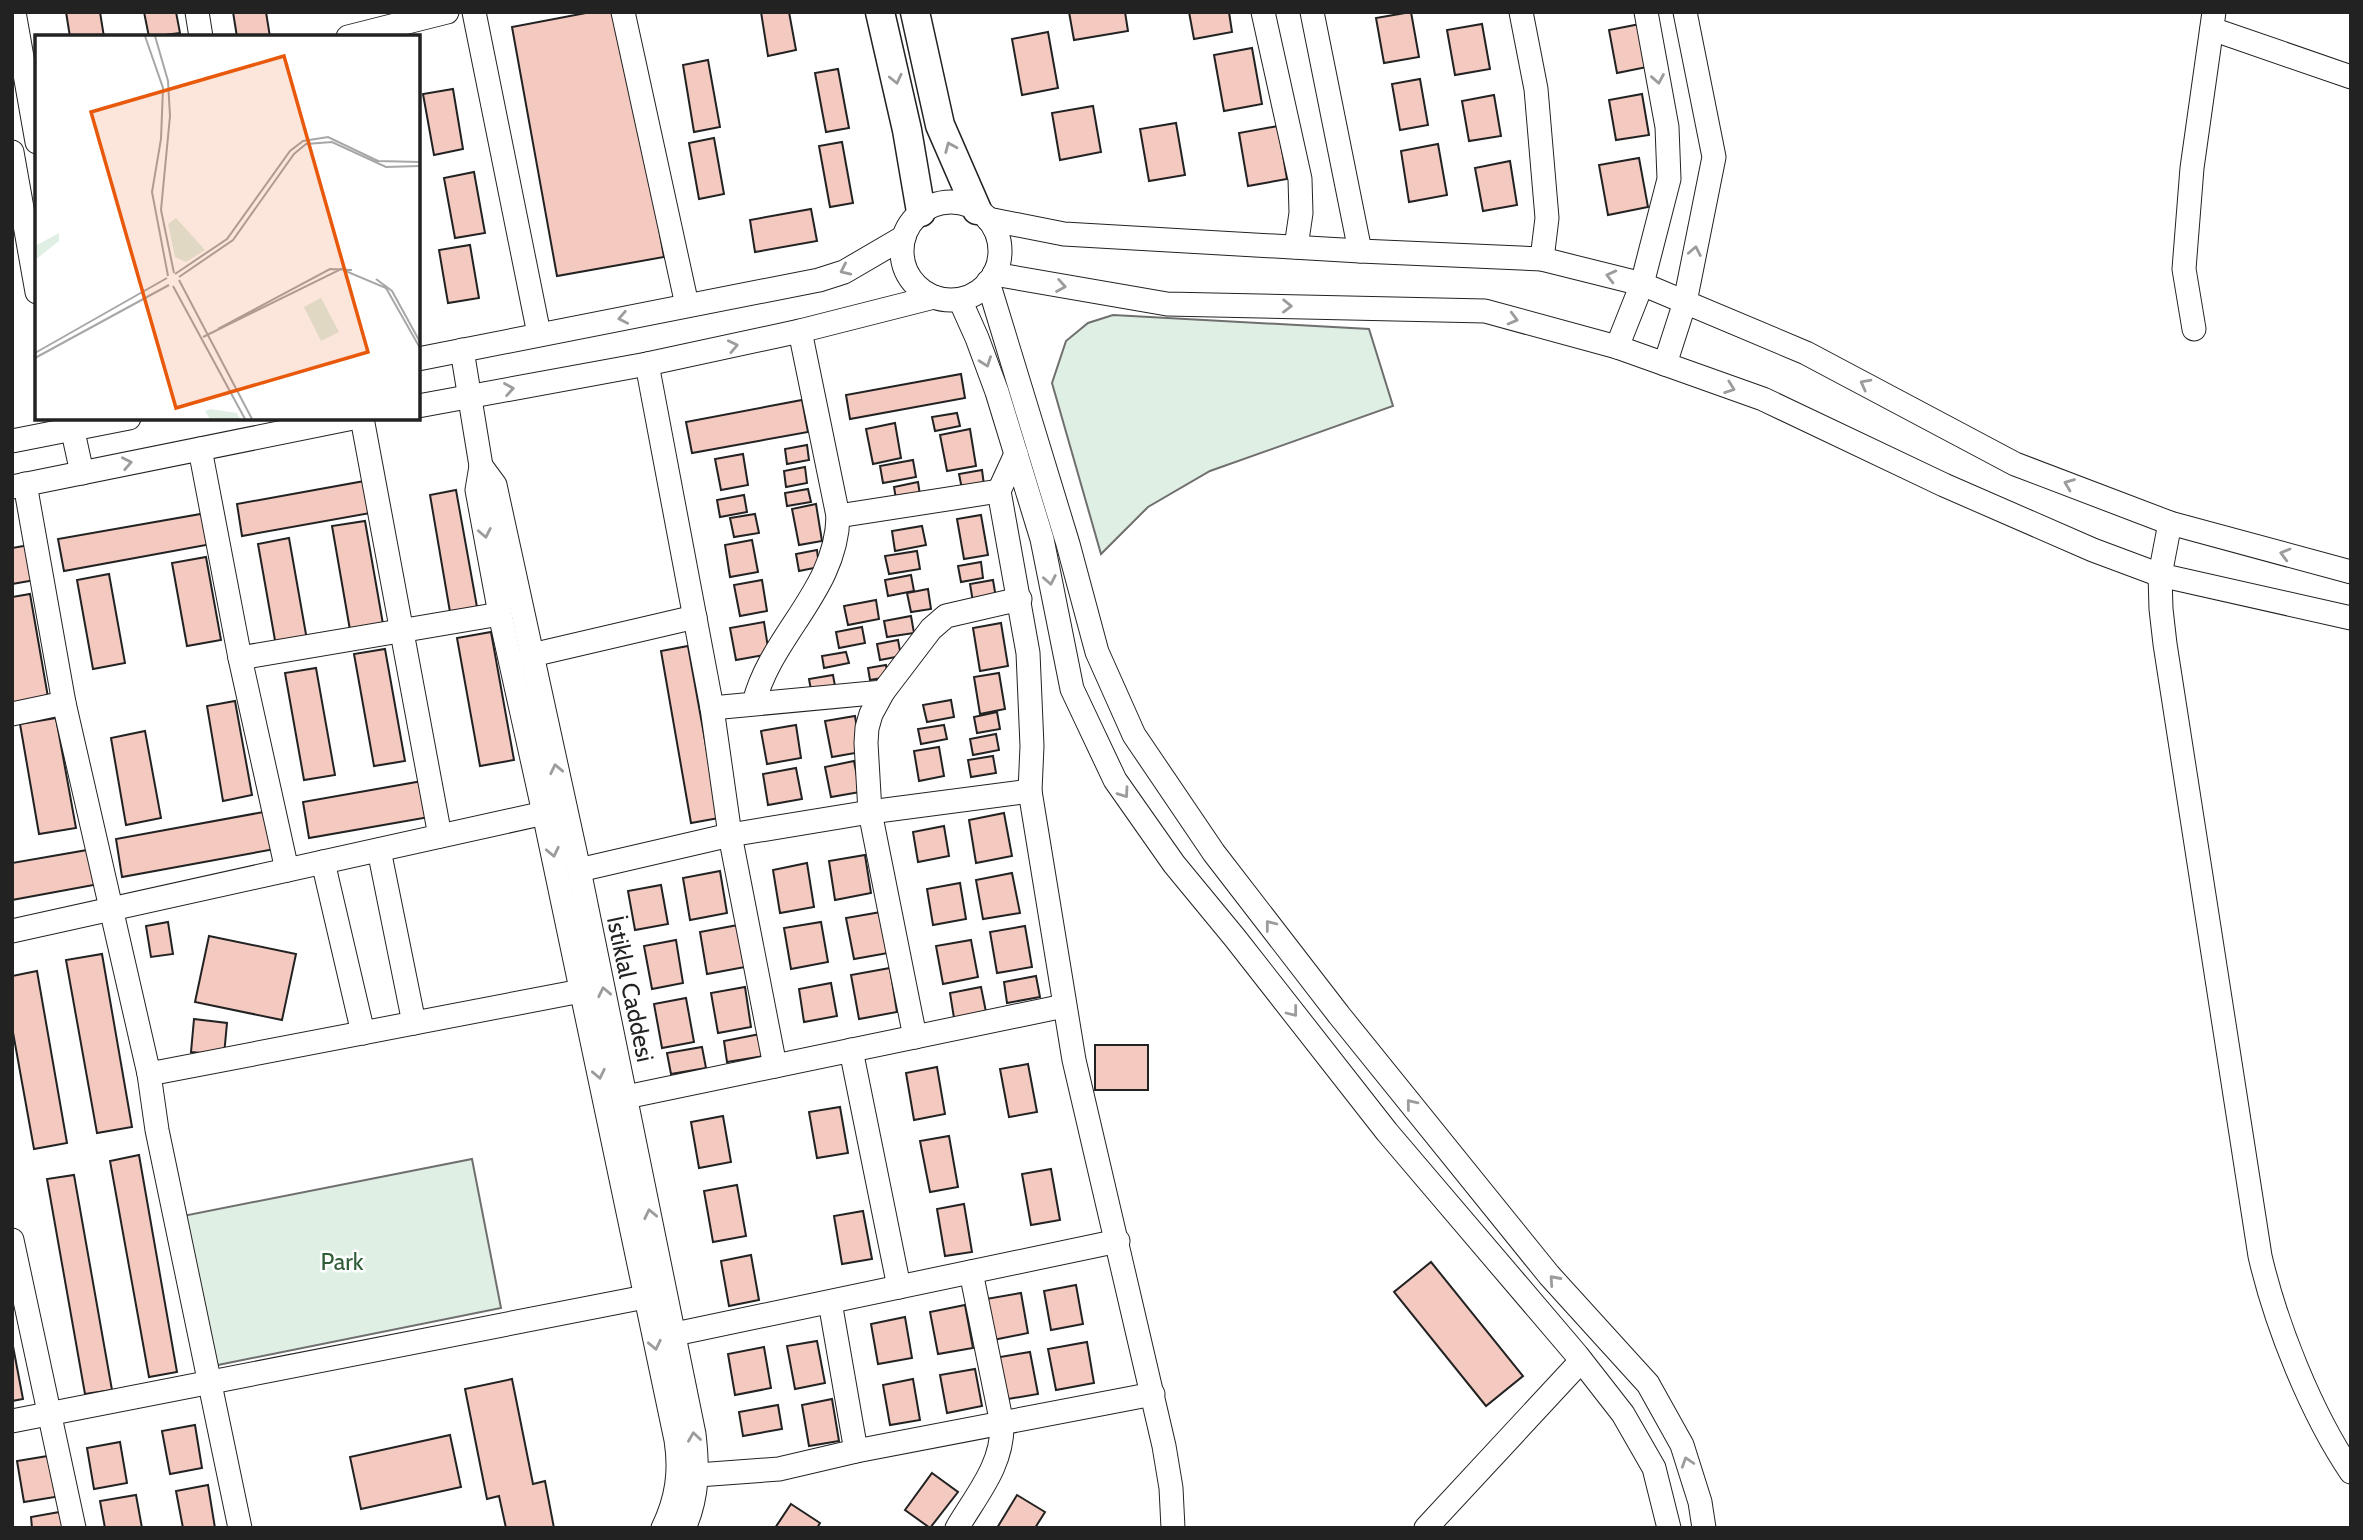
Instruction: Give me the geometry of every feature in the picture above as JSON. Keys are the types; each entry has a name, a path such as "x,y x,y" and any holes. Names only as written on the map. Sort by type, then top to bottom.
{"main road":[{"path":"880,12 907,130 921,212"},
{"path":"915,12 940,125 982,214"}],"street":[{"path":"14,12 34,109"},
{"path":"197,12 201,35"},
{"path":"351,35 374,21 447,12"},
{"path":"474,12 539,334"},
{"path":"623,12 687,305"},
{"path":"1263,12 1300,179 1301,213 1296,247"},
{"path":"1312,12 1360,251"},
{"path":"1521,12 1536,89 1546,218 1542,259"},
{"path":"1617,347 1642,284 1669,179 1667,127 1646,12"},
{"path":"1665,364 1685,302 1714,157 1685,12"},
{"path":"2194,329 2184,269 2192,168 2213,20 2351,77"},
{"path":"12,152 35,281"},
{"path":"982,214 996,232 999,246 999,260 991,278 973,295 960,300 934,297 922,291 904,267 904,237 921,212 934,205 949,202 963,204 982,214 1064,234 1542,259 1642,284 1805,352 2015,464 2170,523 2351,572"},
{"path":"420,359 819,280 844,272 904,237"},
{"path":"991,278 1167,304 1485,311 1617,347 1763,399 1944,485 2093,550 2160,575 2351,618"},
{"path":"991,278 1097,652 1134,735 1214,853 1348,1026 1549,1275 1648,1384 1682,1445 1700,1502 1704,1528"},
{"path":"420,406 647,364 800,331 934,297"},
{"path":"960,300 997,392 1042,539 1072,689 1115,780 1174,864 1236,938 1379,1122 1623,1414 1654,1468 1669,1528"},
{"path":"754,703 762,680 828,567 835,550 838,516 800,331"},
{"name":"İstiklal Caddesi","path":"462,350 481,466 477,490 500,614 555,811 579,870 694,1434 688,1476 676,1496 663,1528"},
{"path":"647,364 712,708 730,835 775,1066"},
{"path":"12,441 71,424 110,420"},
{"path":"240,1528 157,1130 149,1074 64,702 19,486 343,420"},
{"path":"362,420 440,836"},
{"path":"71,424 82,472"},
{"path":"201,449 240,658 287,870"},
{"path":"1016,454 999,491 1028,653 1032,698 1030,790 1064,1006 1153,1394 1176,1525"},
{"name":"İstiklal Caddesi","path":"481,466 495,485 531,655 581,991 676,1440 695,1496 684,1528"},
{"path":"838,516 999,491"},
{"path":"2170,523 2160,575 2165,644 2260,1256 2284,1336 2320,1417 2351,1472"},
{"path":"915,1037 870,812 867,728 883,692 939,621 946,616 1020,599"},
{"path":"240,658 500,614"},
{"path":"531,655 695,617"},
{"path":"712,708 883,692"},
{"path":"12,714 64,702"},
{"path":"579,870 730,835 1030,790"},
{"path":"12,931 555,811"},
{"path":"379,850 414,1023"},
{"path":"323,862 363,1033"},
{"path":"149,1074 581,991"},
{"path":"626,1097 1064,1006"},
{"path":"850,1050 899,1287"},
{"path":"12,1240 74,1528"},
{"path":"675,1334 1118,1241"},
{"path":"957,1528 999,1457 1003,1443 1002,1424 971,1272"},
{"path":"12,1421 645,1297"},
{"path":"830,1301 856,1451"},
{"path":"1426,1528 1581,1361"},
{"path":"688,1476 779,1469 856,1451 1153,1394"}],"green space":[{"path":"1113,315 1369,329 1393,406 1210,471 1148,507 1101,554 1052,383 1066,341 1088,323"},
{"name":"Park","path":"472,1159 501,1308 213,1366 183,1216"}],"building":[{"path":"66,12 100,12 104,35 70,35"},
{"path":"144,12 176,12 180,33 149,35"},
{"path":"233,12 266,12 270,35 237,35"},
{"path":"591,12 621,12 664,257 557,276 512,27"},
{"path":"761,12 789,12 796,50 768,56"},
{"path":"1069,12 1125,12 1128,31 1074,40"},
{"path":"1189,12 1229,12 1232,32 1194,39"},
{"path":"1411,12 1419,57 1384,63 1376,18"},
{"path":"1482,24 1490,69 1455,75 1447,30"},
{"path":"1640,24 1647,67 1617,73 1609,30"},
{"path":"1048,32 1058,88 1022,95 1012,39"},
{"path":"1252,48 1262,104 1224,111 1214,55"},
{"path":"708,60 720,127 694,132 683,65"},
{"path":"838,69 849,128 826,132 815,73"},
{"path":"1420,79 1428,125 1400,130 1392,84"},
{"path":"453,89 463,149 434,155 423,94"},
{"path":"1642,94 1649,135 1616,140 1609,100"},
{"path":"1494,95 1501,136 1469,141 1462,101"},
{"path":"1093,106 1101,152 1060,160 1052,113"},
{"path":"1176,123 1185,175 1149,181 1140,129"},
{"path":"1278,126 1287,179 1248,186 1239,133"},
{"path":"714,138 724,194 699,199 689,143"},
{"path":"842,142 853,203 830,207 819,146"},
{"path":"1438,144 1447,195 1409,202 1401,151"},
{"path":"1639,158 1648,207 1608,215 1599,165"},
{"path":"1510,161 1517,205 1483,211 1475,168"},
{"path":"474,172 485,233 455,238 444,178"},
{"path":"811,209 817,241 755,252 750,220"},
{"path":"470,245 479,298 448,303 439,250"},
{"path":"961,374 965,398 850,419 846,395"},
{"path":"802,400 808,432 692,453 686,422"},
{"path":"957,413 960,426 935,431 932,417"},
{"path":"895,423 901,458 873,464 866,429"},
{"path":"970,429 976,466 947,471 940,435"},
{"path":"807,445 809,460 787,464 785,449"},
{"path":"743,454 748,485 721,490 715,459"},
{"path":"913,460 916,477 883,483 880,466"},
{"path":"805,467 807,483 786,487 784,471"},
{"path":"982,470 984,485 962,489 959,474"},
{"path":"370,480 376,512 242,536 237,504"},
{"path":"918,482 920,495 896,499 894,487"},
{"path":"808,489 811,502 787,506 785,493"},
{"path":"456,490 477,607 450,612 430,495"},
{"path":"744,495 747,512 720,517 717,500"},
{"path":"816,504 822,541 799,545 792,509"},
{"path":"212,512 217,543 64,571 58,539"},
{"path":"755,514 759,533 734,537 730,518"},
{"path":"981,515 988,555 964,559 957,519"},
{"path":"365,521 383,624 350,630 332,526"},
{"path":"922,526 926,545 895,551 892,531"},
{"path":"289,538 307,640 276,646 258,544"},
{"path":"752,540 758,572 730,577 725,545"},
{"path":"35,544 41,579 12,584 12,548"},
{"path":"817,550 819,567 799,571 796,554"},
{"path":"917,551 920,569 889,574 885,556"},
{"path":"206,557 221,640 187,646 172,563"},
{"path":"981,562 983,578 961,582 958,566"},
{"path":"109,574 125,663 93,669 77,580"},
{"path":"911,575 914,591 888,596 885,580"},
{"path":"762,580 767,611 740,616 734,585"},
{"path":"993,580 996,598 973,602 970,584"},
{"path":"928,589 931,609 911,612 907,593"},
{"path":"30,594 48,697 12,704 12,597"},
{"path":"876,600 879,619 848,625 844,606"},
{"path":"911,616 914,633 887,637 884,621"},
{"path":"764,622 769,654 736,660 730,628"},
{"path":"1001,623 1008,666 980,671 973,628"},
{"path":"862,627 865,643 839,648 836,632"},
{"path":"491,632 514,760 480,766 457,638"},
{"path":"898,640 901,656 880,660 877,644"},
{"path":"688,646 719,818 691,823 661,651"},
{"path":"385,649 405,761 374,766 354,654"},
{"path":"846,652 849,663 824,668 822,656"},
{"path":"886,665 888,677 870,680 868,668"},
{"path":"316,668 335,775 304,780 285,673"},
{"path":"999,673 1005,709 980,714 974,677"},
{"path":"833,675 835,686 811,690 809,679"},
{"path":"951,700 954,717 927,722 923,705"},
{"path":"235,701 252,795 223,801 207,706"},
{"path":"997,712 1000,729 977,733 974,717"},
{"path":"855,716 861,752 832,757 825,721"},
{"path":"56,718 76,828 39,834 20,724"},
{"path":"796,725 801,758 767,764 761,731"},
{"path":"944,725 947,739 921,744 918,729"},
{"path":"145,731 161,818 126,825 111,738"},
{"path":"996,734 999,750 973,755 970,739"},
{"path":"939,747 944,776 919,781 914,751"},
{"path":"993,756 996,773 971,777 968,760"},
{"path":"854,761 860,792 831,797 825,767"},
{"path":"796,768 802,799 768,805 763,774"},
{"path":"428,780 435,816 309,838 303,802"},
{"path":"269,811 275,849 122,877 116,839"},
{"path":"1004,813 1012,856 976,863 969,820"},
{"path":"944,826 949,856 918,862 913,832"},
{"path":"93,849 99,884 12,900 12,863"},
{"path":"865,855 871,893 835,900 829,861"},
{"path":"807,863 814,907 780,913 773,870"},
{"path":"720,871 727,913 690,920 683,878"},
{"path":"1012,873 1020,913 983,919 976,880"},
{"path":"960,883 966,919 933,925 927,889"},
{"path":"661,885 668,924 635,930 628,891"},
{"path":"881,912 888,953 854,959 846,918"},
{"path":"168,922 173,954 151,957 146,926"},
{"path":"821,922 828,962 791,969 784,928"},
{"path":"738,925 745,967 707,974 700,932"},
{"path":"1025,926 1032,967 997,973 990,932"},
{"path":"209,936 296,954 282,1020 195,1002"},
{"path":"676,940 683,983 652,989 644,946"},
{"path":"971,940 978,977 943,984 936,946"},
{"path":"102,954 132,1127 97,1133 66,960"},
{"path":"890,968 897,1012 859,1019 851,975"},
{"path":"37,971 67,1143 34,1149 12,1027 12,976"},
{"path":"1036,976 1040,997 1007,1003 1004,982"},
{"path":"831,983 837,1016 804,1022 799,989"},
{"path":"745,987 751,1027 718,1033 711,993"},
{"path":"981,987 986,1012 954,1018 950,993"},
{"path":"686,998 694,1042 662,1048 654,1004"},
{"path":"194,1019 227,1023 224,1055 191,1052"},
{"path":"760,1034 764,1056 727,1062 724,1041"},
{"path":"1095,1045 1148,1045 1148,1090 1095,1090"},
{"path":"702,1047 706,1068 671,1074 667,1053"},
{"path":"1028,1064 1037,1112 1009,1117 1000,1069"},
{"path":"937,1067 945,1114 914,1120 906,1073"},
{"path":"840,1107 848,1153 817,1158 809,1112"},
{"path":"723,1116 731,1162 699,1168 691,1122"},
{"path":"949,1136 958,1187 930,1192 920,1141"},
{"path":"139,1155 177,1372 149,1377 110,1161"},
{"path":"1051,1169 1060,1220 1031,1225 1022,1174"},
{"path":"74,1175 112,1390 85,1394 47,1179"},
{"path":"737,1185 746,1236 713,1242 704,1191"},
{"path":"964,1204 972,1252 945,1256 937,1209"},
{"path":"863,1211 872,1259 842,1264 834,1216"},
{"path":"751,1255 759,1300 729,1306 721,1261"},
{"path":"1431,1262 1523,1376 1486,1406 1394,1292"},
{"path":"1076,1285 1083,1324 1051,1330 1044,1291"},
{"path":"1021,1293 1028,1333 993,1340 986,1299"},
{"path":"965,1305 973,1348 938,1354 930,1312"},
{"path":"905,1317 912,1358 878,1364 871,1324"},
{"path":"12,1341 23,1399 12,1401"},
{"path":"817,1341 825,1383 795,1389 787,1346"},
{"path":"1087,1342 1094,1383 1056,1390 1048,1349"},
{"path":"764,1347 771,1388 735,1395 728,1354"},
{"path":"1030,1352 1038,1394 1002,1400 994,1358"},
{"path":"975,1369 982,1406 947,1413 940,1375"},
{"path":"512,1379 533,1484 545,1481 554,1528 506,1528 499,1496 487,1499 465,1389"},
{"path":"913,1379 920,1420 890,1425 883,1385"},
{"path":"832,1399 839,1441 809,1446 802,1405"},
{"path":"778,1405 782,1429 743,1436 739,1412"},
{"path":"195,1425 202,1468 170,1474 162,1431"},
{"path":"450,1435 461,1487 361,1509 350,1457"},
{"path":"120,1442 127,1483 94,1489 87,1448"},
{"path":"54,1455 61,1496 24,1502 17,1461"},
{"path":"932,1473 958,1492 930,1528 905,1510"},
{"path":"208,1485 215,1528 183,1528 176,1491"},
{"path":"136,1495 142,1528 105,1528 100,1501"},
{"path":"1017,1495 1045,1512 1035,1528 997,1528"},
{"path":"791,1504 820,1523 817,1528 775,1528"},
{"path":"65,1511 68,1528 32,1528 31,1517"}]}
